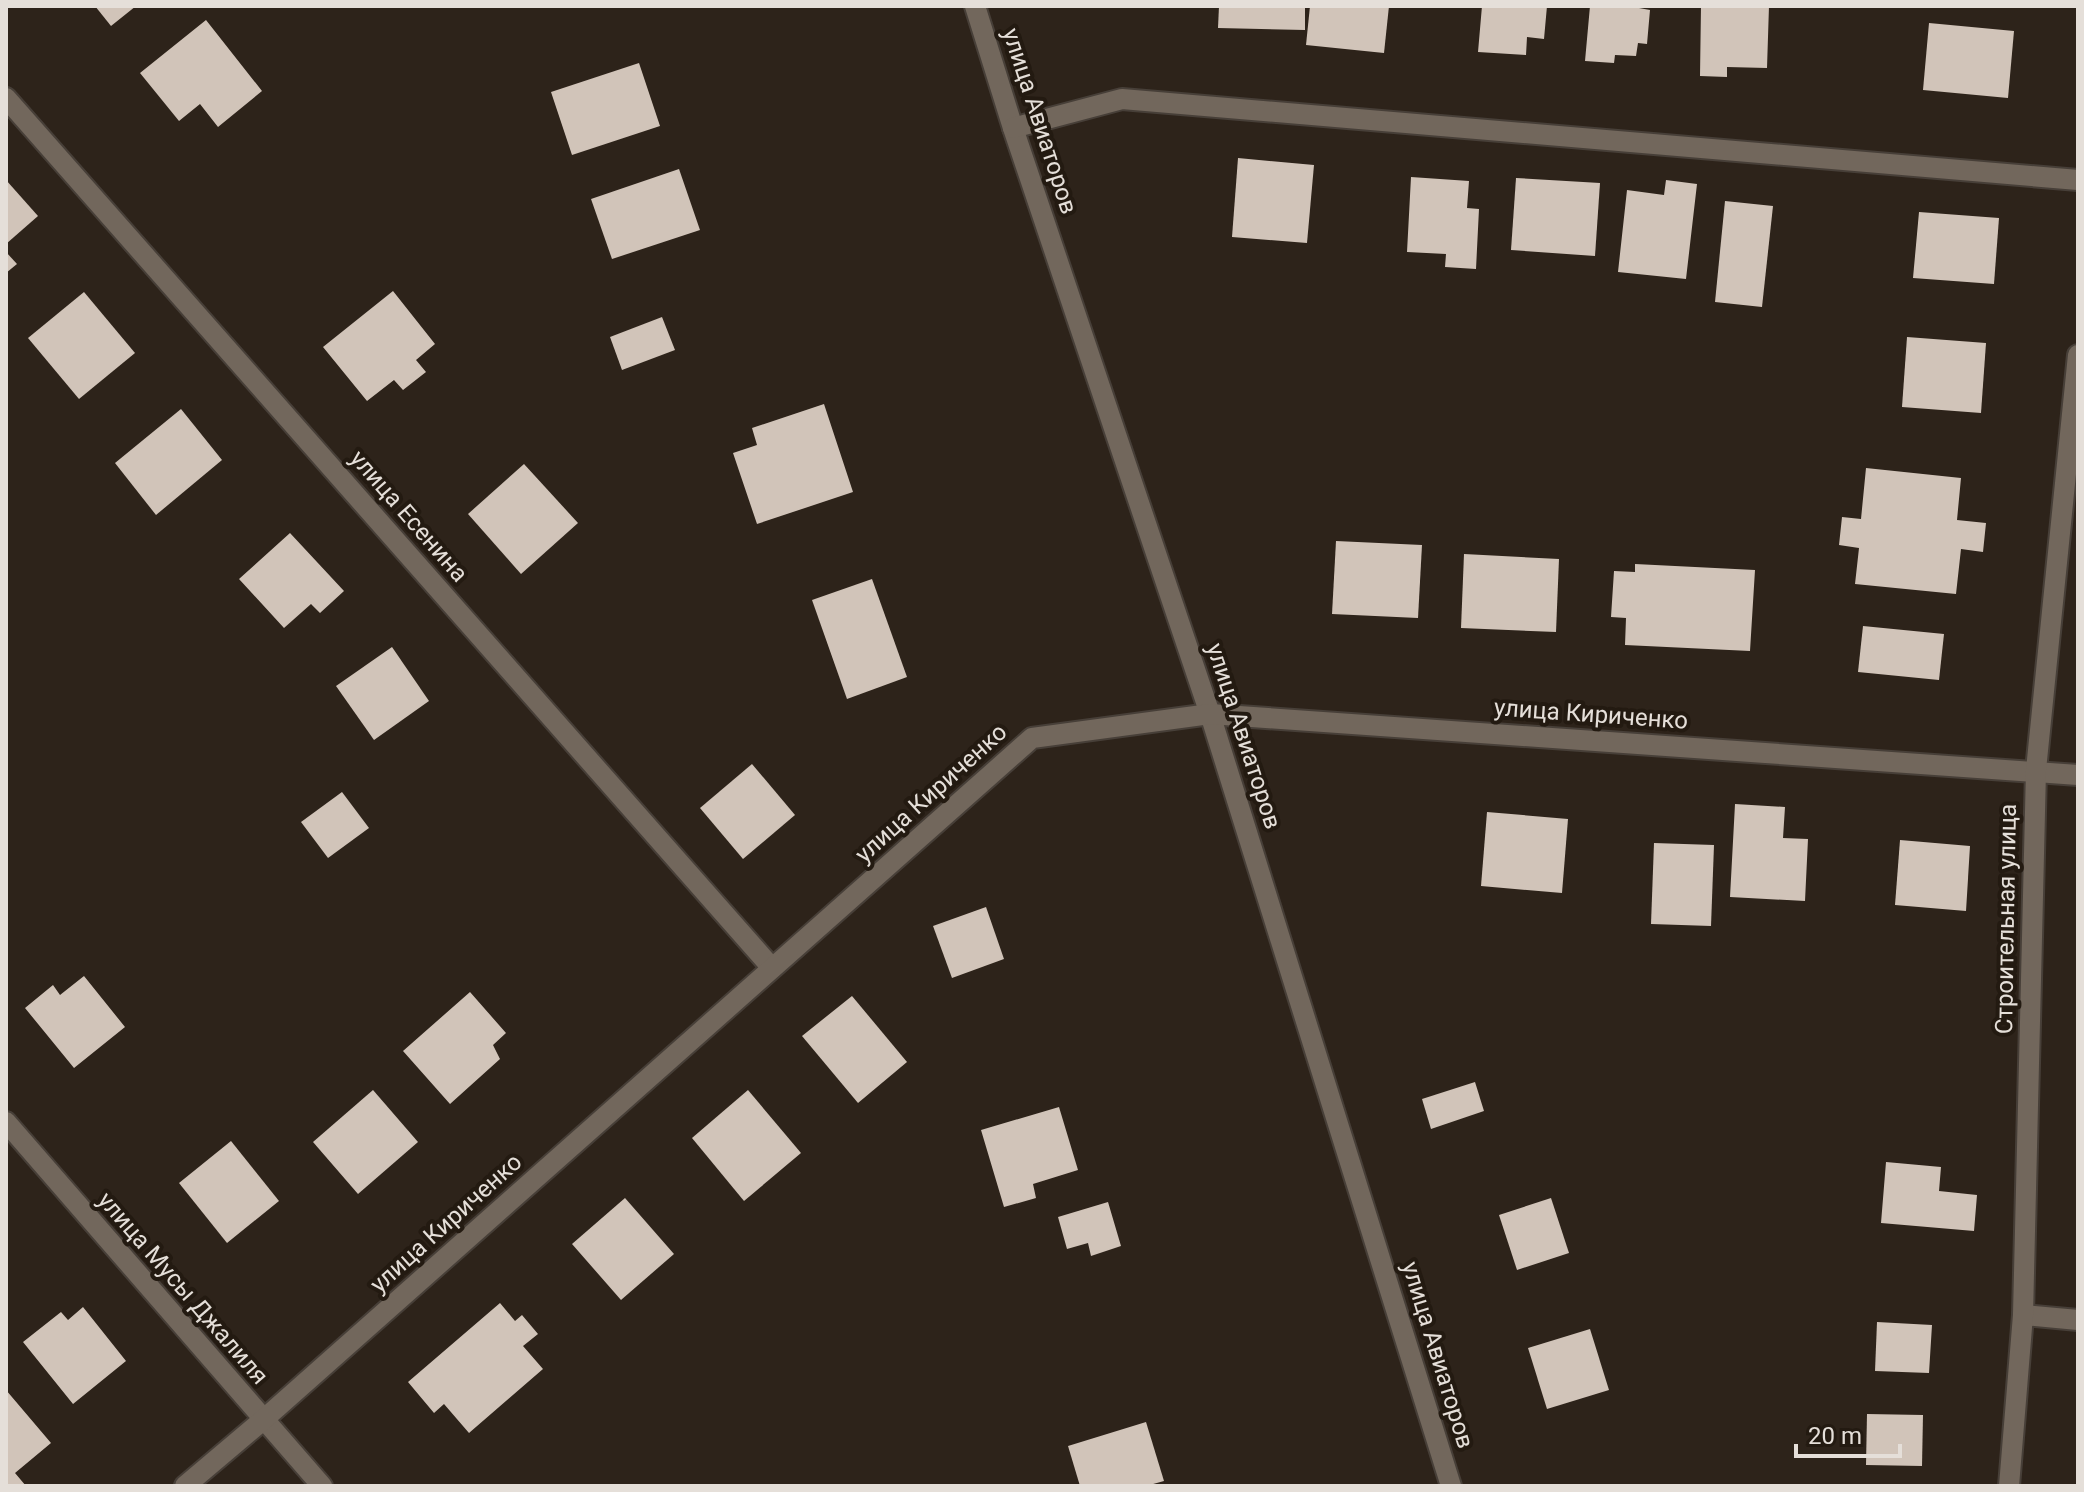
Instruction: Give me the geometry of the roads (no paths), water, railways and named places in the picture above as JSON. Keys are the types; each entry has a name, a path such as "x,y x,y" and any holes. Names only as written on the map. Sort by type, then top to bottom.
{"street":[{"name":"улица Авиаторов","path":"975,6 1210,714 1451,1486"},
{"name":"улица Есенина","path":"6,98 772,968"},
{"path":"1013,128 1122,99 2078,180"},
{"name":"Строительная улица","path":"2009,1486 2023,1315 2036,770 2078,355"},
{"name":"улица Кириченко","path":"185,1486 1032,738 1210,714 2078,775"},
{"name":"улица Мусы Джалиля","path":"6,1122 322,1486"},
{"path":"2023,1315 2078,1320"}]}
